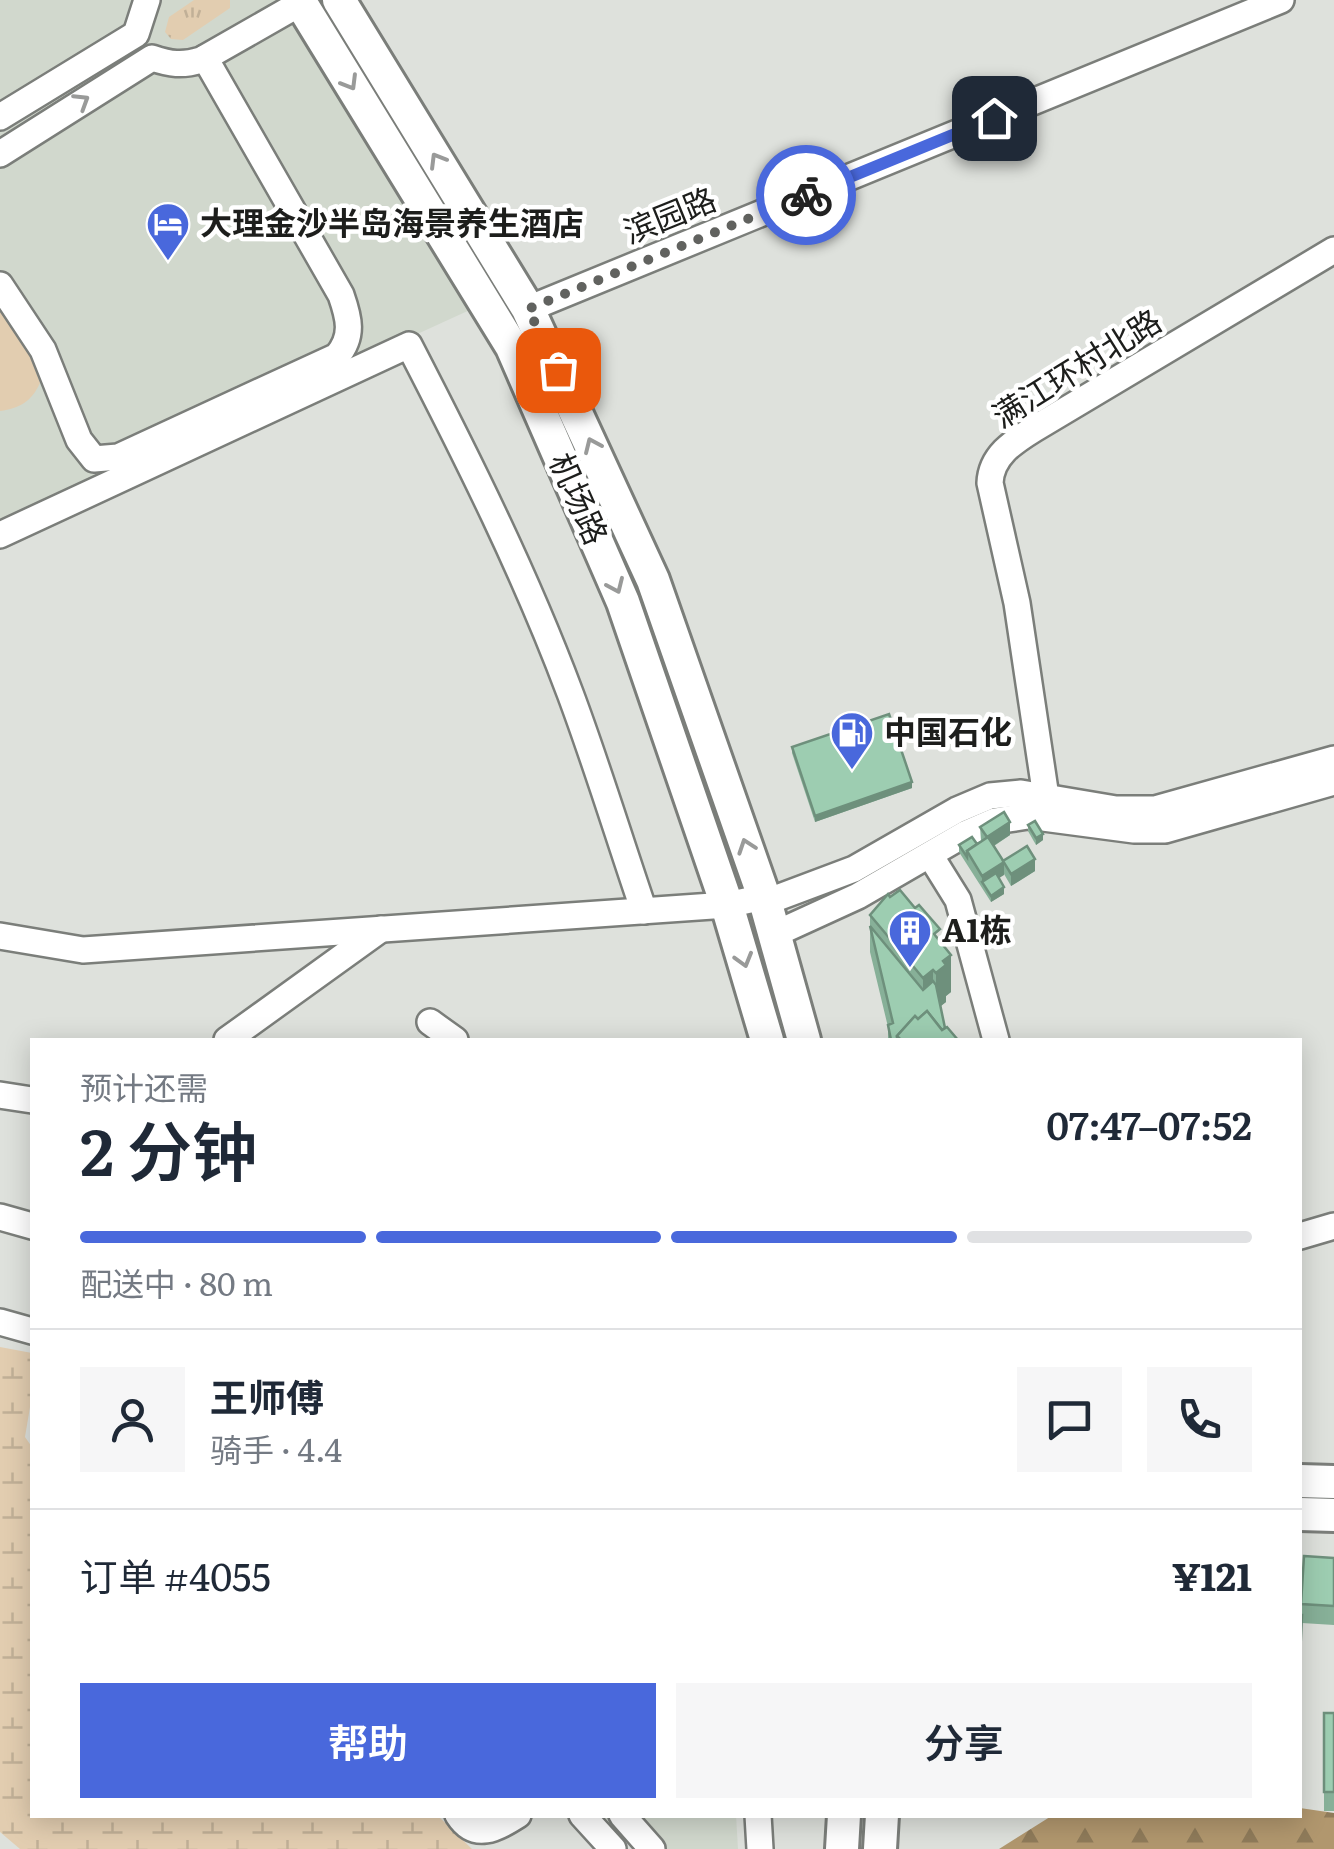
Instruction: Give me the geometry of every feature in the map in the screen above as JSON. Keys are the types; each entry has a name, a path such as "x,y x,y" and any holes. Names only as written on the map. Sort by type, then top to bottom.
{"main road":[{"name":"机场路","path":"340,0 528,309 653,580 768,911 803,1038"},
{"name":"机场路","path":"300,2 512,347 623,602 728,905 766,1038"},
{"path":"1302,1481 1334,1482"},
{"path":"1302,1514 1334,1515"},
{"path":"842,1849 844,1818"},
{"path":"880,1849 882,1818"}],"street":[{"path":"0,117 136,34 147,0"},
{"name":"滨园路","path":"528,309 1281,0"},
{"path":"0,154 152,58 186,65 205,58 300,2"},
{"path":"0,285 43,350 78,440 94,459 118,457 337,356 349,337 350,324 342,295 205,58"},
{"name":"满江环村北路","path":"1046,797 1017,603 990,482 994,464 1007,448 1034,429 1334,250"},
{"path":"0,535 409,345 477,475 532,597 570,694 644,911"},
{"path":"768,911 854,869 978,800 1008,793 1116,809 1155,810 1334,759"},
{"path":"0,936 83,950 728,905 768,911 858,896 983,825 1008,818 1028,816 1134,830 1164,830 1334,782"},
{"path":"930,855 958,900 995,1038"},
{"path":"230,1038 381,930"},
{"path":"430,1022 452,1038"},
{"path":"0,1094 30,1100"},
{"path":"0,1217 30,1225"},
{"path":"1302,1235 1334,1226"},
{"path":"0,1322 30,1330"},
{"path":"460,1818 465,1825 482,1833 514,1818"},
{"path":"585,1818 613,1849"},
{"path":"625,1818 652,1849"},
{"path":"758,1818 760,1849"}],"shaded area":[{"path":"0,0 289,0 472,309 0,525"},
{"path":"604,1818 736,1818 738,1849 634,1849"}],"green space":[{"path":"194,0 230,0 230,8 183,40 171,39 165,32 169,17"},
{"path":"0,303 29,353 40,383 24,403 0,411"},
{"path":"0,1347 30,1353 30,1407 25,1437 30,1444 30,1818 440,1818 472,1849 20,1849 0,1832"},
{"path":"1302,1808 1334,1813 1334,1849 999,1849 1048,1818 1302,1818"}],"building":[{"name":"中国石化","path":"889,714 912,782 815,816 792,747"},
{"path":"1004,812 1010,822 987,837 980,827"},
{"path":"1035,821 1043,834 1036,838 1028,825"},
{"path":"972,837 977,844 967,851 967,857 959,845"},
{"path":"988,837 1004,862 982,876 967,851"},
{"path":"1027,846 1035,859 1011,874 1003,861"},
{"path":"996,873 1004,887 991,896 982,882"},
{"path":"900,890 940,929 934,934 951,955 943,961 946,965 923,978 870,915 888,894 890,897"},
{"path":"870,926 923,990 933,981 936,985 945,1028 942,1030 927,1011 918,1019 915,1016 897,1038 891,1038 888,1025 893,1023"},
{"path":"927,1011 942,1030 947,1027 956,1038 897,1036 915,1016 918,1019"},
{"path":"1304,1556 1334,1558 1334,1606 1302,1604"},
{"path":"1324,1713 1334,1713 1334,1792 1324,1792"}],"way so far":[{"path":"558,370 528,309 806,195"}],"place":[{"name":"大理金沙半岛海景养生酒店","path":"168,262"},
{"name":"中国石化","path":"852,771"},
{"name":"A1栋","path":"910,969"}],"route":[{"path":"806,195 994,118"}]}
